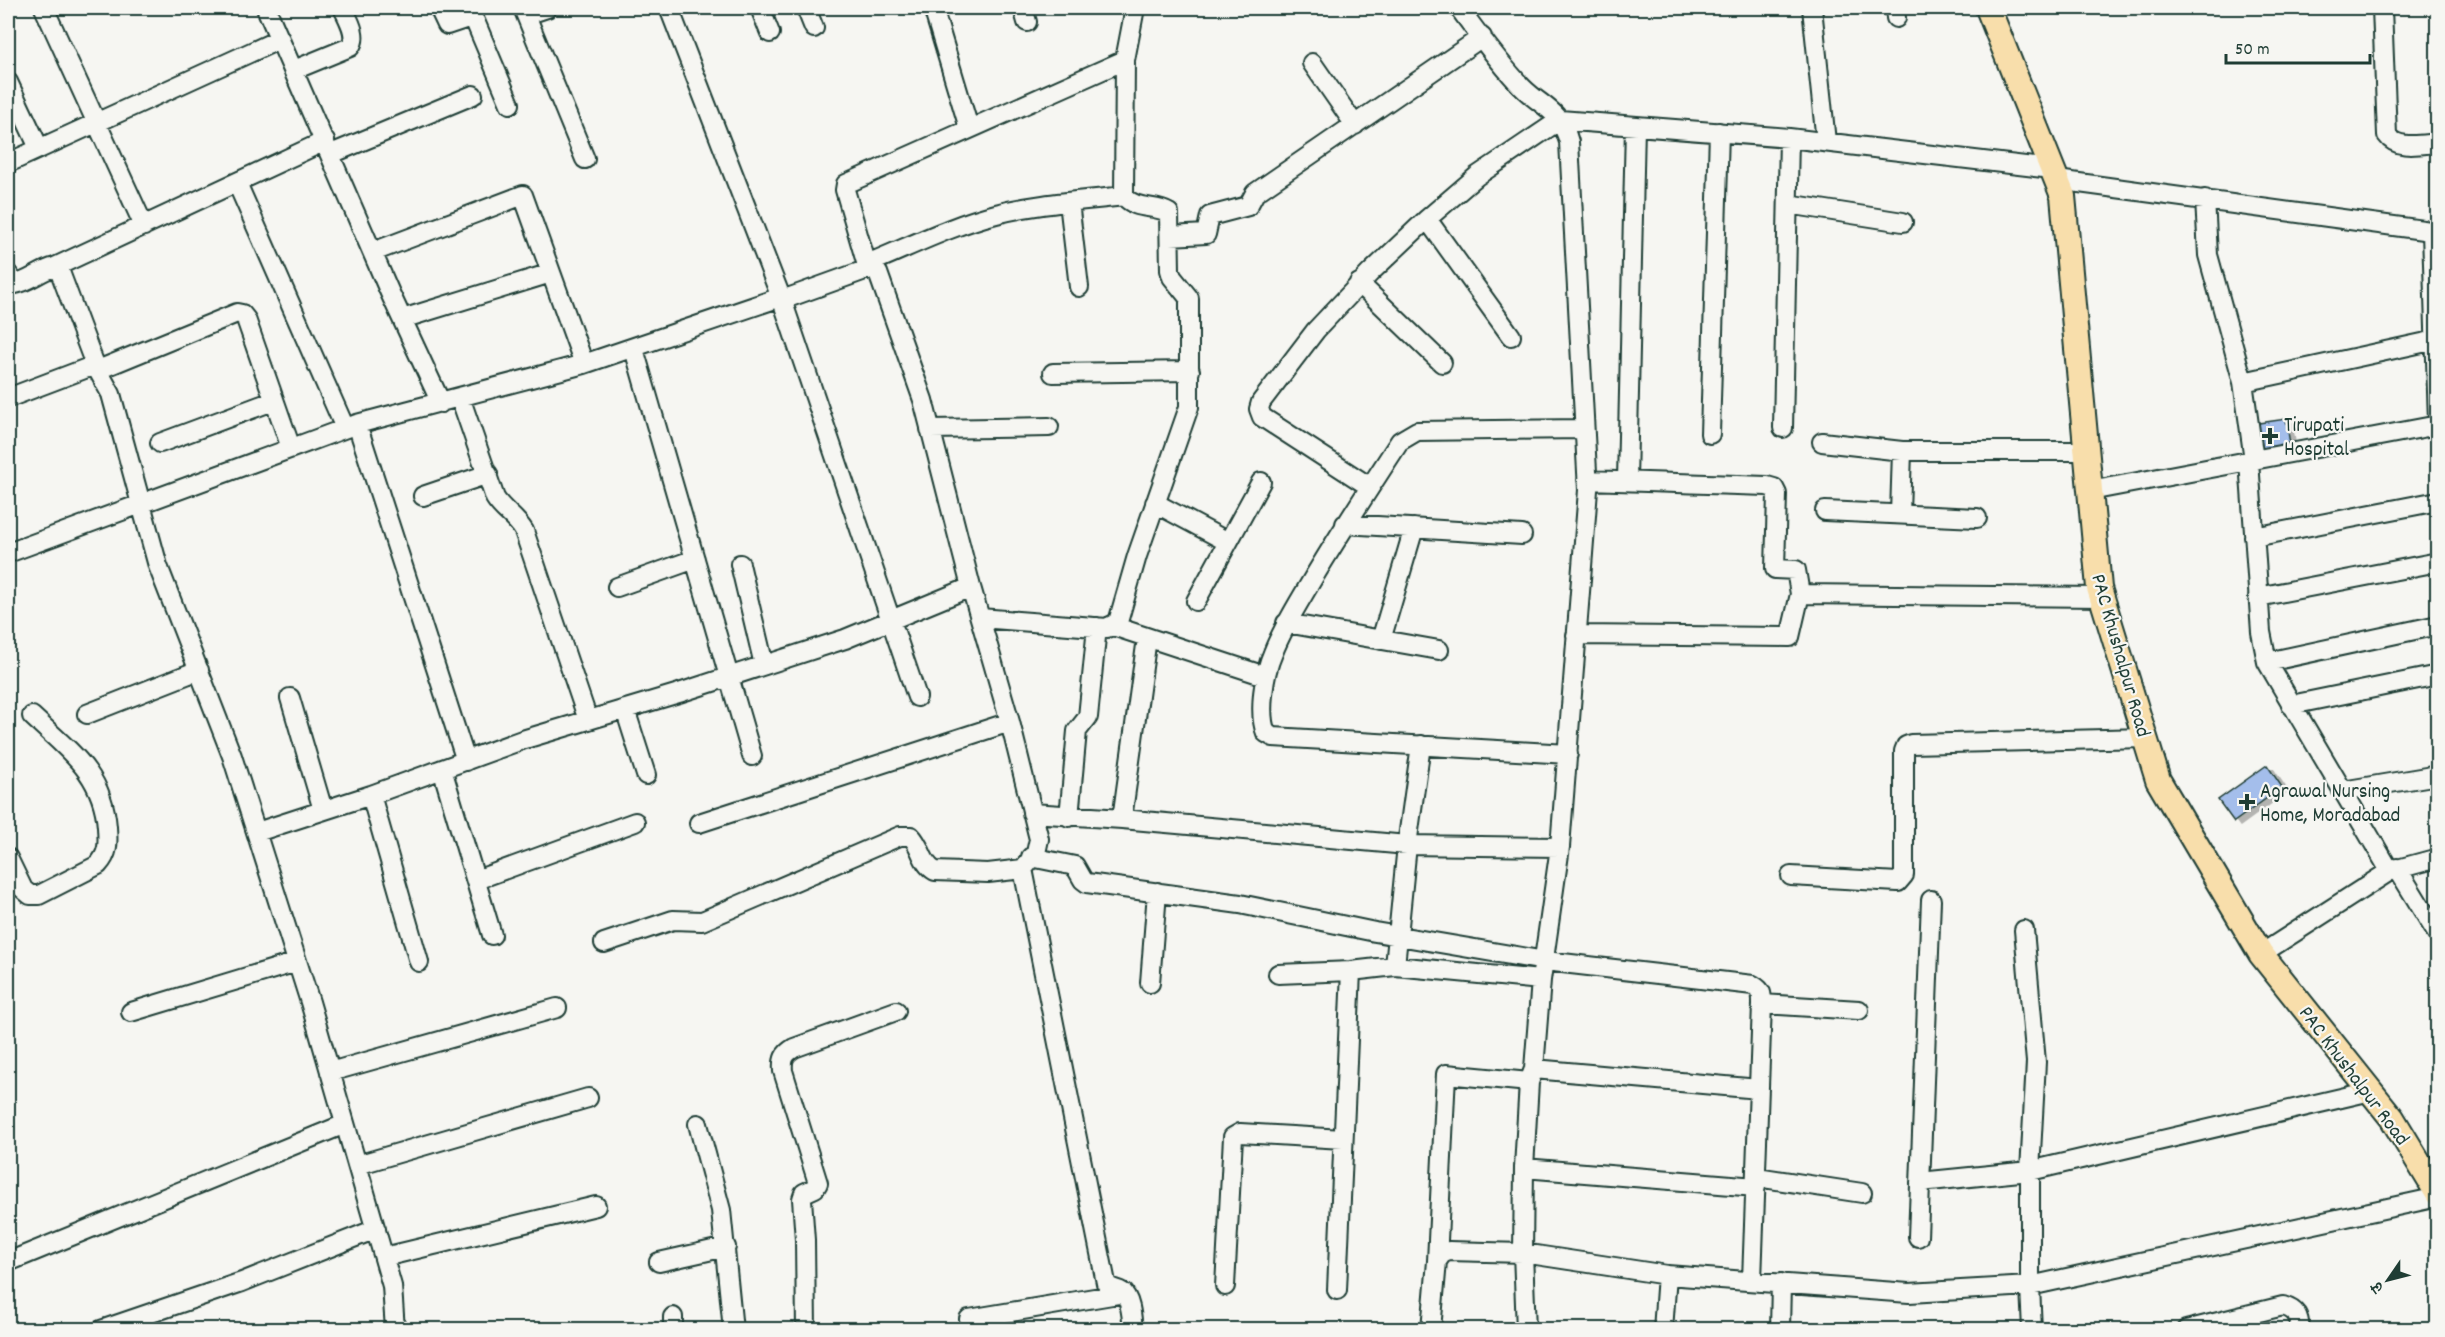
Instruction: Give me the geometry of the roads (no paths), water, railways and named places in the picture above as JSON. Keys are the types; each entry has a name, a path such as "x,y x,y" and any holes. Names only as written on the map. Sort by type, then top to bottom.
{"main road":[{"name":"PAC Khushalpur Road","path":"1988,8 2063,195 2101,597 2158,780 2261,954 2392,1118 2438,1196"}],"street":[{"path":"44,8 144,226"},
{"path":"266,8 441,403"},
{"path":"294,70 350,46 354,42 354,36 343,8"},
{"path":"439,8 447,25 468,18 475,21 510,104"},
{"path":"548,8 524,11 585,159"},
{"path":"669,8 781,299 917,697"},
{"path":"760,8 770,33"},
{"path":"806,8 814,28"},
{"path":"933,8 969,128"},
{"path":"1124,196 1125,60 1135,8"},
{"path":"1459,8 1524,89 1565,125 1569,142 1587,480 1560,847 1541,980 1524,1168 1523,1253 1526,1329"},
{"path":"1812,8 1826,142"},
{"path":"2382,8 2387,135 2392,142 2399,145 2438,143"},
{"path":"1170,236 1206,234 1210,216 1248,206 1255,193 1482,38"},
{"path":"8,163 280,39"},
{"path":"1027,863 1036,853 1039,839 1010,722 971,587 923,400 878,273 868,267 845,190 846,184 1125,60"},
{"path":"1312,63 1355,125"},
{"path":"8,82 39,148"},
{"path":"10,282 55,267 237,183 472,95"},
{"path":"1370,487 1262,417 1259,409 1261,402 1316,330 1359,283 1477,176 1560,120 1826,142 2054,174 2205,200 2435,232 2438,424 2090,491"},
{"path":"1627,481 1635,126"},
{"path":"1710,434 1719,132"},
{"path":"1783,428 1789,138"},
{"path":"237,183 351,426 466,761"},
{"path":"373,252 523,195 584,364"},
{"path":"8,553 351,426 584,364 781,299 868,267 981,218 1036,206 1124,196 1134,205 1163,209 1169,213 1170,270 1172,277 1189,298 1189,407 1155,503 1118,622 1105,627"},
{"path":"2205,200 2206,239 2211,271 2243,382 2252,460 2254,537 2263,650 2267,662 2291,705 2342,790 2393,869 2431,913 2438,935"},
{"path":"1069,202 1079,287"},
{"path":"1788,204 1903,222"},
{"path":"1427,219 1511,336"},
{"path":"55,267 60,272 96,368 111,394 158,566 232,756 297,962 384,1257 392,1286 395,1329"},
{"path":"402,319 551,273"},
{"path":"1359,283 1442,363"},
{"path":"8,398 242,314 246,319 291,448"},
{"path":"2243,382 2436,340"},
{"path":"634,349 753,756"},
{"path":"1053,373 1190,371"},
{"path":"460,397 499,505 515,519 524,531 588,720"},
{"path":"160,443 273,401"},
{"path":"930,429 1049,427"},
{"path":"1568,754 1273,737 1266,733 1263,725 1265,676 1286,623 1345,524 1400,441 1417,431 1584,429"},
{"path":"1822,442 1902,451 2086,451"},
{"path":"1899,514 1902,451"},
{"path":"423,496 488,474"},
{"path":"1576,635 1790,638 1800,594 1796,570 1775,568 1777,494 1774,488 1587,480"},
{"path":"1196,601 1261,482"},
{"path":"2254,537 2438,501"},
{"path":"1155,503 1228,542"},
{"path":"1825,511 1977,518"},
{"path":"1345,524 1522,536"},
{"path":"1381,640 1414,528"},
{"path":"617,587 694,559"},
{"path":"2258,597 2438,562"},
{"path":"740,564 764,665"},
{"path":"256,832 588,720 845,639 971,587"},
{"path":"1800,594 2101,597"},
{"path":"980,618 1105,627 1265,676"},
{"path":"1286,623 1439,650"},
{"path":"2267,662 2438,625"},
{"path":"1069,817 1077,731 1088,717 1105,627"},
{"path":"1122,819 1147,638"},
{"path":"87,714 199,670"},
{"path":"2291,705 2438,675"},
{"path":"290,698 323,810"},
{"path":"625,709 646,775"},
{"path":"8,858 23,889 30,895 39,895 98,865 105,857 108,847 106,808 93,778 81,762 32,716"},
{"path":"699,823 1010,722"},
{"path":"1791,876 1898,882 1902,880 1904,875 1904,751 1906,746 1911,744 2145,738"},
{"path":"1395,966 1407,845 1421,745"},
{"path":"442,769 492,935"},
{"path":"2342,790 2438,775"},
{"path":"371,795 419,962"},
{"path":"1032,813 1407,845 1560,847"},
{"path":"476,880 635,822"},
{"path":"604,944 673,920 695,923 702,921 900,836 911,836 924,861 935,871 988,873 1027,863 1075,866 1083,880 1087,882 1240,904 1375,932 1545,961 1753,985 1762,994 1762,1004 1752,1280"},
{"path":"2261,954 2393,869 2438,858"},
{"path":"1027,863 1106,1283 1110,1288 1124,1293"},
{"path":"1150,983 1157,892"},
{"path":"1918,1237 1931,900"},
{"path":"2024,930 2036,1062 2030,1171 2032,1329"},
{"path":"131,1012 297,962"},
{"path":"1278,974 1351,971 1395,966 1541,980"},
{"path":"1337,1290 1351,971"},
{"path":"1762,1004 1859,1010"},
{"path":"330,1072 557,1008"},
{"path":"806,1329 802,1199 804,1193 815,1188 818,1183 783,1071 782,1061 786,1053 794,1048 896,1011"},
{"path":"1431,1329 1437,1262 1446,1074 1532,1075 1760,1089"},
{"path":"1920,1182 2030,1171 2371,1091"},
{"path":"357,1164 588,1098"},
{"path":"8,1262 345,1124"},
{"path":"698,1124 721,1210 733,1329"},
{"path":"1225,1286 1233,1137 1240,1133 1343,1139"},
{"path":"1524,1168 1757,1182 1862,1193"},
{"path":"1437,1262 1442,1254 1449,1251 1523,1253 1667,1275 1909,1293 2030,1286 2438,1196"},
{"path":"384,1257 597,1206"},
{"path":"101,1329 242,1282 376,1229"},
{"path":"659,1262 726,1247"},
{"path":"1663,1329 1667,1275"},
{"path":"1780,1329 1781,1283"},
{"path":"969,1319 1124,1293"},
{"path":"1124,1293 1133,1329"},
{"path":"2186,1329 2227,1324 2283,1306 2293,1309 2299,1316 2300,1329"}],"place":[{"name":"Tirupati Hospital","path":"2270,436"},
{"name":"Agrawal Nursing Home, Moradabad","path":"2247,802"}]}
